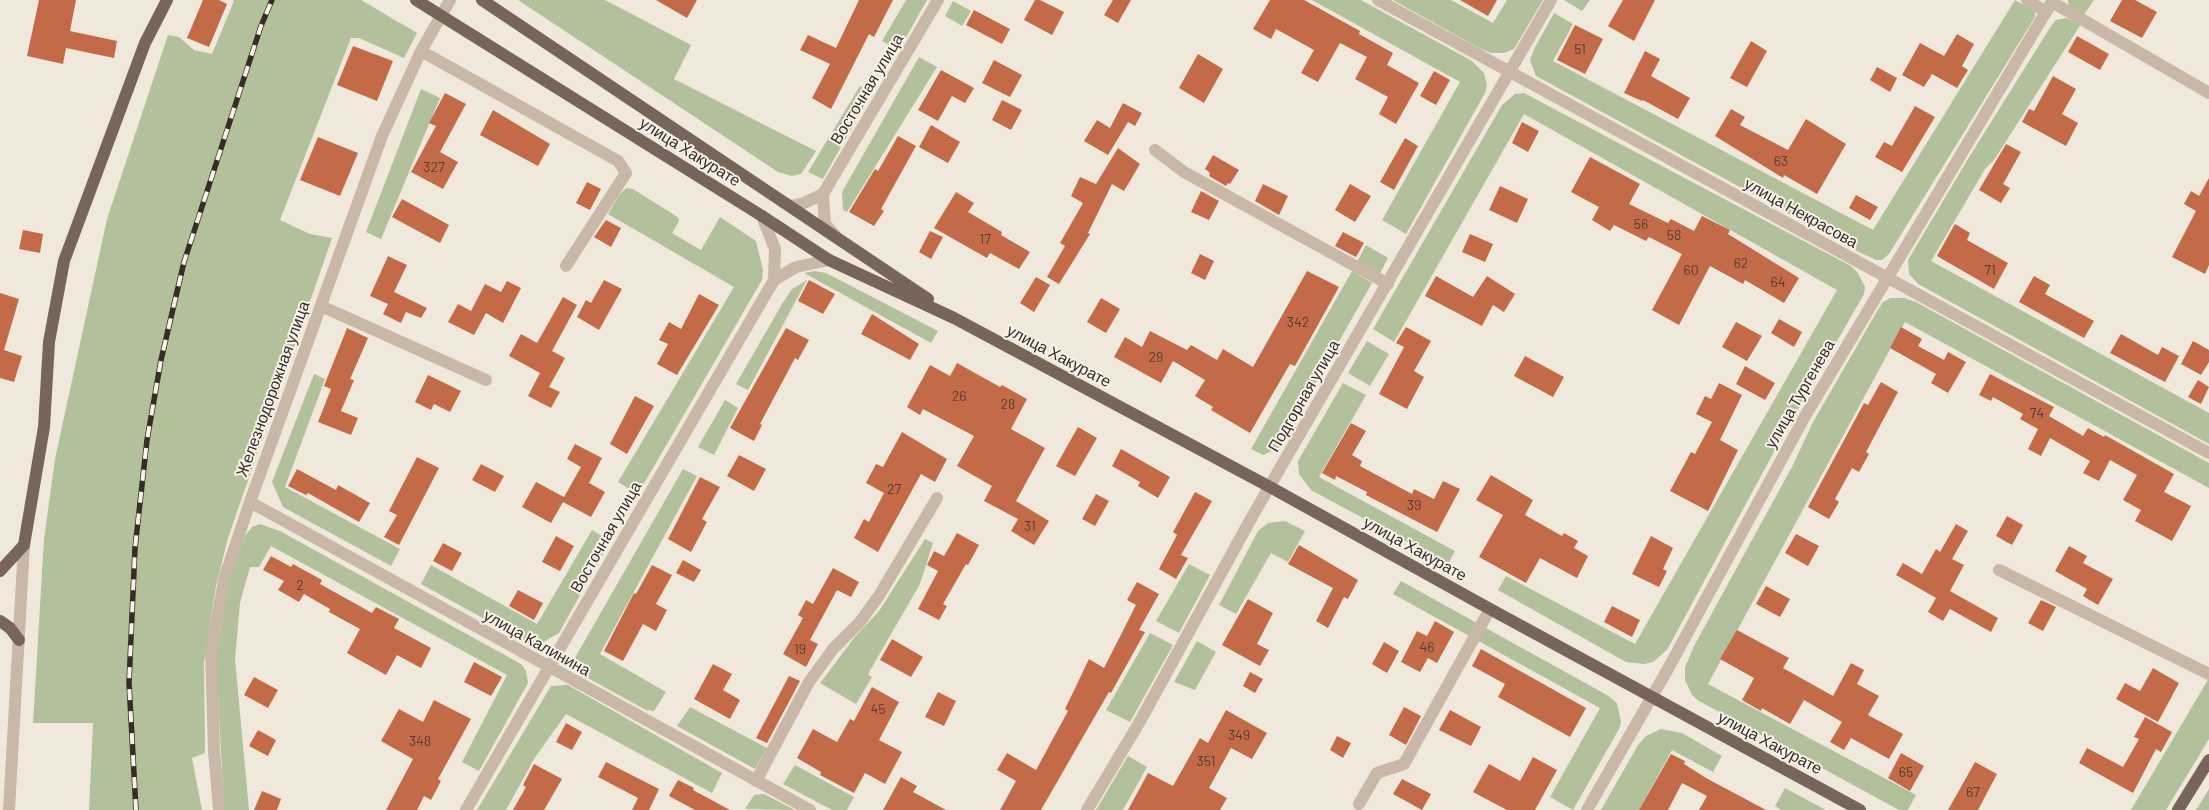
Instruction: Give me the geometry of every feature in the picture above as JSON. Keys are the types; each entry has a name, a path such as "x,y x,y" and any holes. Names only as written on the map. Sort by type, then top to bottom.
{"main road":[{"path":"0,571 24,545 44,427 49,342 64,261 145,43 167,0"},
{"name":"улица Хакурате","path":"416,0 762,216 829,260 954,318 1270,487 1860,810"},
{"name":"улица Хакурате","path":"482,0 954,318"},
{"path":"0,621 10,628 19,640"},
{"path":"2178,810 2209,760"}],"street":[{"name":"Железнодорожная улица","path":"219,810 214,751 211,650 225,576 382,136 421,50 450,0"},
{"name":"Восточная улица","path":"823,194 938,0"},
{"name":"улица Некрасова","path":"1378,0 1509,73 2209,452"},
{"name":"Подгорная улица","path":"1087,810 1139,723 1270,487 1552,0"},
{"path":"2027,0 2050,4 2209,93"},
{"name":"улица Тургенева","path":"1587,810 1804,418 2050,4"},
{"path":"421,50 618,161 626,173 566,266"},
{"path":"1155,150 1184,172 1388,284"},
{"path":"776,199 791,206 804,203 823,194 824,224 840,240"},
{"path":"762,216 775,249 774,280"},
{"path":"774,280 796,267 829,260"},
{"name":"Восточная улица","path":"466,810 774,280"},
{"path":"321,306 486,380"},
{"path":"756,781 809,682 833,649 860,622 880,594 937,498"},
{"name":"улица Калинина","path":"250,502 810,810"},
{"path":"10,810 24,545"},
{"path":"1999,570 2209,674"},
{"path":"1359,804 1377,773 1404,764 1490,609"}],"green space":[{"path":"232,0 361,0 417,33 404,58 359,38 351,38 280,220 310,234 332,238 228,538 216,586 204,662 205,753 192,758 202,810 89,810 93,723 33,723 44,539 55,459 107,219 168,35 179,37 194,50 212,54 234,1"},
{"path":"518,0 605,0 691,45 674,79 816,151 801,174 792,176 778,172"},
{"path":"906,0 927,0 899,50 882,41"},
{"path":"1312,0 1361,0 1472,61 1484,73 1487,85 1485,93 1406,234 1382,220 1460,82"},
{"path":"1393,0 1451,0 1493,23 1507,0 1543,0 1514,49 1504,53 1491,53"},
{"path":"1564,0 1590,0 1582,11"},
{"path":"2015,0 2035,11 2035,17 1889,254 1882,260 1876,260 1859,252 1536,76 1530,60 1554,13 1573,24 1553,61 1873,230"},
{"path":"2068,0 2094,0 2083,16 2069,7"},
{"path":"953,1 971,11 962,26 945,16"},
{"path":"2066,18 2081,24 1994,160 1985,169 1931,261 2209,413 2209,444 1918,284 1909,274 1908,260 1968,159 2051,26 2056,20"},
{"path":"919,57 937,67 847,212 843,210 842,192"},
{"path":"860,86 871,93 823,179 808,172"},
{"path":"421,89 440,98 381,239 366,232"},
{"path":"1524,93 1851,266 1858,273 1865,287 1864,294 1782,437 1667,650 1653,662 1644,664 1626,662 1498,590 1506,576 1635,644 1837,290 1524,114 1394,342 1373,329 1502,105 1515,94"},
{"path":"626,188 633,189 676,216 679,219 672,233 701,250 720,217 756,241 763,270 762,280 638,494 618,482 734,287 608,214 619,195"},
{"path":"1366,245 1388,258 1379,275 1357,262"},
{"path":"815,271 826,273 938,331 931,343 804,273"},
{"path":"1352,271 1372,283 1279,448 1263,455 1251,449"},
{"path":"807,280 748,390 736,384 792,289"},
{"path":"1890,298 1904,298 1916,302 2209,463 2209,488 1905,322 1708,684 1916,795 1908,810 1899,810 1699,701 1692,695 1685,680 1685,667 1694,646 1793,465 1813,422 1879,308 1883,302"},
{"path":"1367,341 1389,354 1370,386 1348,373"},
{"path":"314,374 325,379 285,487 400,549 391,566 283,507 272,482"},
{"path":"1343,383 1366,395 1319,477 1455,551 1448,564 1311,490 1299,474 1298,461"},
{"path":"725,400 738,408 714,455 698,447"},
{"path":"683,469 697,476 600,654 666,692 654,711 646,710 586,677 575,663 576,656"},
{"path":"1285,521 1305,531 1288,562 1271,553 1236,614 1219,605 1258,531 1268,523"},
{"path":"260,524 280,531 521,664 526,671 528,683 479,771 462,762 507,675 271,546 259,567 250,567 240,603 235,659 249,810 224,810 216,656 229,580 245,536 252,527"},
{"path":"592,530 610,541 559,633 543,642 526,642 421,584 431,565 537,624"},
{"path":"925,539 933,543 920,584 868,674 872,677 856,704 820,683 854,638 879,611"},
{"path":"1189,564 1210,575 1179,633 1156,621"},
{"path":"1401,581 1607,695 1617,703 1621,722 1619,729 1573,810 1550,797 1600,708 1393,594"},
{"path":"1150,633 1173,645 1130,722 1106,710"},
{"path":"1197,641 1216,652 1195,690 1174,682"},
{"path":"2209,678 2209,739 2166,810 2131,810"},
{"path":"568,685 722,773 712,793 566,714 534,759 506,810 477,810 551,686"},
{"path":"690,707 767,748 755,769 677,726"},
{"path":"1661,729 1682,733 1722,756 1713,772 1672,750 1639,810 1601,810 1638,745 1646,736"},
{"path":"1128,756 1147,767 1123,810 1096,810"},
{"path":"795,765 854,797 847,810 832,810 783,784"},
{"path":"1785,788 1826,810 1781,810 1775,806"},
{"path":"2209,789 2209,810 2196,810"},
{"path":"764,794 795,810 745,809 754,795"}],"building":[{"path":"39,0 76,0 70,31 117,41 114,58 66,48 63,64 27,56"},
{"path":"203,0 219,0 227,4 209,47 187,38"},
{"path":"656,0 697,0 687,18"},
{"path":"859,0 893,0 874,37 869,34 831,109 812,98 830,64 800,50 808,35 836,48"},
{"path":"1035,0 1040,0 1064,12 1052,35 1024,20"},
{"path":"1113,0 1131,0 1118,23 1104,15"},
{"path":"1270,0 1304,0 1360,31 1359,34 1393,53 1387,65 1419,83 1396,124 1379,114 1388,97 1355,79 1367,57 1340,43 1318,82 1301,73 1314,50 1276,29 1271,39 1253,29"},
{"path":"1460,0 1497,0 1488,16"},
{"path":"1623,0 1655,0 1634,41 1608,26"},
{"path":"2122,0 2135,0 2157,12 2142,38 2110,21"},
{"path":"974,10 1010,29 1002,44 966,25"},
{"path":"1575,25 1603,39 1585,74 1557,60"},
{"path":"1957,34 1974,44 1962,66 1968,70 1957,88 1932,74 1924,87 1902,75 1920,43 1944,56"},
{"path":"2077,36 2109,54 2100,70 2068,52"},
{"path":"1751,41 1767,51 1747,87 1730,78"},
{"path":"353,46 393,61 377,101 337,85"},
{"path":"1645,51 1660,59 1651,76 1690,98 1678,119 1643,100 1624,93"},
{"path":"1198,54 1223,69 1204,103 1179,88"},
{"path":"994,60 1022,75 1010,97 982,83"},
{"path":"1877,67 1897,78 1890,92 1870,80"},
{"path":"941,70 974,88 965,103 952,96 938,121 918,110"},
{"path":"1434,71 1450,80 1436,105 1420,96"},
{"path":"2053,76 2076,89 2062,114 2078,123 2066,146 2022,122 2029,109 2034,111"},
{"path":"445,93 466,104 440,152 458,162 443,189 411,172 436,126 429,123"},
{"path":"1002,100 1022,110 1011,130 992,120"},
{"path":"1123,103 1142,113 1135,126 1128,122 1108,155 1084,141 1097,120 1110,128"},
{"path":"1915,106 1935,117 1902,172 1875,157 1884,142 1892,146"},
{"path":"1731,109 1745,117 1740,125 1788,150 1806,119 1846,144 1817,194 1784,175 1783,178 1715,136"},
{"path":"493,110 550,144 538,166 480,135"},
{"path":"1522,122 1539,131 1528,152 1512,143"},
{"path":"931,125 960,142 948,163 919,147"},
{"path":"898,136 916,146 881,209 884,211 874,226 849,212 875,169 878,171"},
{"path":"318,137 358,153 340,196 300,180"},
{"path":"1405,138 1418,146 1394,190 1380,182"},
{"path":"2006,144 2021,152 2003,184 2010,188 2001,203 1979,190"},
{"path":"1118,148 1140,164 1124,191 1112,184 1088,233 1090,234 1059,284 1047,277 1065,246 1060,243 1083,203 1071,196 1080,177 1096,184"},
{"path":"1213,155 1239,170 1230,184 1228,183 1226,186 1209,176 1210,173 1205,169"},
{"path":"1590,157 1640,184 1629,204 1668,223 1671,219 1694,231 1702,216 1730,230 1728,234 1799,278 1784,303 1745,280 1743,284 1710,266 1679,325 1652,310 1682,254 1649,237 1646,241 1614,225 1610,231 1592,220 1599,207 1571,192"},
{"path":"2209,178 2209,265 2205,274 2172,257 2196,211 2184,204 2191,191 2199,196"},
{"path":"587,182 601,189 590,210 576,203"},
{"path":"1263,184 1288,196 1279,215 1255,201"},
{"path":"1350,184 1371,196 1355,222 1335,210"},
{"path":"1500,186 1528,199 1517,223 1489,210"},
{"path":"1201,191 1219,201 1209,220 1191,212"},
{"path":"956,192 974,203 968,212 1002,232 1001,235 1030,252 1019,269 990,253 987,258 934,228"},
{"path":"1856,195 1878,207 1870,220 1849,208"},
{"path":"402,199 449,225 440,243 392,217"},
{"path":"606,220 621,228 611,247 594,237"},
{"path":"1955,224 1970,233 1967,240 2008,263 1994,289 1937,256"},
{"path":"23,230 43,234 40,253 19,249"},
{"path":"930,231 943,237 931,259 919,252"},
{"path":"1343,232 1364,243 1356,257 1335,246"},
{"path":"1470,234 1493,244 1485,262 1462,252"},
{"path":"1200,254 1214,261 1205,280 1191,273"},
{"path":"388,256 407,265 394,292 427,308 421,318 406,312 401,323 383,314 388,304 370,296"},
{"path":"1307,271 1339,287 1295,366 1290,364 1250,433 1211,410 1213,407 1195,396 1205,380 1173,361 1161,383 1114,357 1125,337 1142,347 1150,331 1187,350 1191,345 1217,360 1223,349 1253,367"},
{"path":"1436,276 1473,297 1487,276 1515,294 1504,312 1493,305 1482,326 1425,296"},
{"path":"2034,276 2050,285 2045,294 2094,321 2084,338 2019,302"},
{"path":"1036,277 1050,285 1034,312 1020,303"},
{"path":"604,280 622,289 599,330 577,317 586,300 591,303"},
{"path":"809,280 835,294 823,314 798,301"},
{"path":"507,281 521,288 503,323 486,313 474,335 448,322 458,304 471,311 485,284 501,292"},
{"path":"0,293 19,299 4,350 22,356 14,382 0,378"},
{"path":"699,294 719,305 677,375 657,364 668,344 659,340 669,322 681,329"},
{"path":"563,297 577,305 552,351 565,358 549,387 560,392 551,408 528,396 540,373 509,356 521,334 537,343"},
{"path":"1101,298 1120,309 1106,333 1087,322"},
{"path":"872,314 919,344 910,360 861,334"},
{"path":"1779,319 1802,332 1794,347 1771,333"},
{"path":"1736,322 1762,336 1747,361 1722,347"},
{"path":"1406,327 1431,341 1414,371 1424,377 1407,409 1379,394 1404,347 1396,343"},
{"path":"1901,327 1922,339 1918,346 1944,360 1948,352 1966,362 1948,393 1931,383 1936,374 1890,348"},
{"path":"347,328 368,338 350,379 354,380 341,411 358,418 351,435 318,422 331,389 324,386"},
{"path":"786,328 809,340 798,360 795,358 760,424 762,425 754,441 730,428"},
{"path":"2121,334 2158,355 2162,347 2179,356 2165,382 2110,353"},
{"path":"2193,341 2209,350 2209,362 2201,375 2181,364"},
{"path":"1525,356 1564,377 1553,397 1514,376"},
{"path":"957,363 1000,387 1002,385 1027,399 1011,429 1045,448 1016,501 1049,521 1034,545 1011,531 1018,519 984,501 992,486 957,466 974,436 923,409 920,415 907,407 930,365 950,376"},
{"path":"1745,366 1775,383 1765,400 1736,384"},
{"path":"1990,374 2054,407 2049,416 2083,436 2088,428 2104,437 2105,435 2174,474 2164,492 2191,506 2172,541 2135,521 2141,510 2123,500 2137,475 2110,460 2099,481 2083,473 2090,461 2050,438 2041,456 2028,449 2038,429 2020,419 2023,414 1993,397 1991,401 1979,395"},
{"path":"428,375 461,391 450,412 434,404 431,410 415,402"},
{"path":"2198,380 2209,387 2201,404 2188,397"},
{"path":"1881,382 1898,392 1866,452 1869,454 1859,472 1852,468 1835,499 1839,502 1829,519 1808,507 1864,403 1868,405"},
{"path":"1719,383 1742,395 1720,440 1738,450 1708,511 1670,491 1691,452 1695,454 1712,422 1696,414 1705,396 1711,399"},
{"path":"635,396 654,406 627,454 610,444"},
{"path":"1351,423 1366,431 1352,455 1362,461 1360,466 1412,494 1414,489 1434,499 1443,481 1460,489 1437,532 1366,495 1367,492 1336,476 1335,480 1322,473"},
{"path":"1078,427 1097,438 1075,476 1056,466"},
{"path":"902,432 947,459 935,482 921,474 878,552 854,538 864,519 869,522 884,493 866,483 876,464 883,467"},
{"path":"575,444 602,458 589,483 605,492 591,517 563,502 551,523 522,507 536,482 564,497 581,467 567,459"},
{"path":"1121,449 1170,477 1158,498 1138,486 1140,482 1112,466"},
{"path":"739,455 766,469 754,491 727,476"},
{"path":"417,457 439,468 399,545 384,537 397,515 389,511"},
{"path":"481,464 504,476 495,492 472,480"},
{"path":"297,469 336,490 338,485 370,503 359,522 308,493 306,495 288,486"},
{"path":"1491,475 1533,500 1525,515 1562,536 1564,533 1578,541 1574,548 1588,556 1577,578 1540,558 1526,583 1479,557 1503,515 1476,500"},
{"path":"700,477 720,487 702,519 707,522 691,552 668,539"},
{"path":"1195,492 1212,501 1181,555 1188,558 1176,579 1159,569 1177,535 1173,532"},
{"path":"1096,494 1109,501 1095,526 1082,519"},
{"path":"2007,516 2023,525 2012,545 1996,536"},
{"path":"1956,524 1968,531 1952,559 1964,565 1950,591 1998,618 1991,632 1950,609 1943,621 1928,612 1936,598 1896,575 1903,563 1922,574 1936,549 1940,552"},
{"path":"957,533 979,545 943,604 947,606 939,620 918,609 938,571 927,565 934,551 944,556"},
{"path":"1796,534 1819,546 1808,566 1785,553"},
{"path":"556,536 574,546 560,571 542,562"},
{"path":"1651,536 1673,548 1663,569 1667,571 1659,587 1632,574"},
{"path":"443,543 462,553 452,571 433,561"},
{"path":"1299,545 1358,580 1348,599 1344,597 1328,628 1316,621 1333,588 1288,564"},
{"path":"2069,546 2087,556 2083,563 2113,579 2098,605 2083,596 2087,589 2055,571"},
{"path":"271,556 291,567 293,564 322,580 320,584 372,613 376,607 399,619 394,628 431,648 421,668 397,655 386,675 347,653 360,629 329,612 330,609 304,594 299,602 278,590 284,581 263,570"},
{"path":"683,560 701,570 694,582 676,573"},
{"path":"652,565 672,575 656,604 667,610 656,631 643,624 623,661 604,651 634,593 636,594"},
{"path":"833,568 859,582 851,597 837,590 810,640 818,644 806,667 783,654 803,618 798,615 806,600 813,604"},
{"path":"1137,582 1159,594 1139,630 1145,632 1041,810 1000,810 1016,781 997,770 1007,753 1036,770 1068,711 1065,709 1089,659 1104,668 1136,605 1127,600"},
{"path":"1766,586 1790,599 1780,617 1756,604"},
{"path":"518,590 543,603 534,620 509,606"},
{"path":"1248,599 1273,613 1257,644 1269,650 1260,666 1222,645"},
{"path":"2041,600 2056,607 2043,631 2028,623"},
{"path":"1612,606 1640,620 1632,637 1604,622"},
{"path":"1435,621 1454,632 1437,663 1428,658 1420,672 1401,662 1417,631 1427,636"},
{"path":"1737,630 1789,658 1783,668 1833,696 1851,663 1864,670 1857,684 1879,696 1868,715 1903,734 1889,759 1851,738 1844,750 1830,742 1842,722 1804,700 1790,724 1762,708 1761,711 1742,700 1754,678 1720,659"},
{"path":"892,639 923,657 911,677 880,660"},
{"path":"1384,642 1399,651 1387,673 1372,664"},
{"path":"1481,649 1586,708 1570,737 1498,697 1505,684 1472,666"},
{"path":"474,662 502,677 491,696 464,682"},
{"path":"713,664 732,674 723,690 740,700 730,719 694,699"},
{"path":"2153,668 2179,683 2158,722 2116,699 2125,683 2140,691"},
{"path":"1250,672 1263,679 1255,693 1243,686"},
{"path":"789,676 800,681 767,743 756,738"},
{"path":"254,677 278,690 268,708 244,695"},
{"path":"872,687 899,702 879,740 902,752 885,784 865,773 854,793 820,775 821,772 797,758 813,729 837,742 850,719 854,721"},
{"path":"938,692 956,701 944,726 925,717"},
{"path":"434,700 471,719 438,779 441,781 431,800 424,796 417,810 386,810 413,759 381,741 399,709 423,722"},
{"path":"1404,707 1421,716 1406,745 1389,735"},
{"path":"1226,710 1267,733 1252,759 1231,748 1209,788 1227,798 1220,810 1128,810 1148,773 1173,786 1200,738 1208,743"},
{"path":"1450,710 1481,727 1471,746 1439,730"},
{"path":"2145,717 2172,732 2161,752 2156,749 2133,793 2079,763 2087,748 2123,767 2139,739 2134,737"},
{"path":"566,723 582,732 572,750 556,742"},
{"path":"258,730 276,740 268,756 249,746"},
{"path":"1337,736 1351,743 1343,758 1330,750"},
{"path":"1901,753 1924,766 1910,791 1888,778"},
{"path":"1671,754 1685,761 1684,764 1706,778 1766,810 1699,810 1707,796 1682,783 1668,810 1639,810"},
{"path":"1533,757 1557,770 1535,810 1507,810 1473,792 1489,764 1520,781"},
{"path":"606,762 659,789 649,810 632,810 638,798 598,777"},
{"path":"1975,762 1997,774 1978,810 1948,810"},
{"path":"534,764 562,779 544,810 513,810 526,787 523,785"},
{"path":"901,777 917,786 913,792 946,810 883,810"},
{"path":"1402,779 1431,794 1422,810 1393,794"},
{"path":"678,780 730,810 695,810 669,796"},
{"path":"262,791 281,799 277,810 254,810"}],"railway":[{"path":"136,810 129,683 135,548 147,440 161,360 184,262 261,26 272,0"}]}
